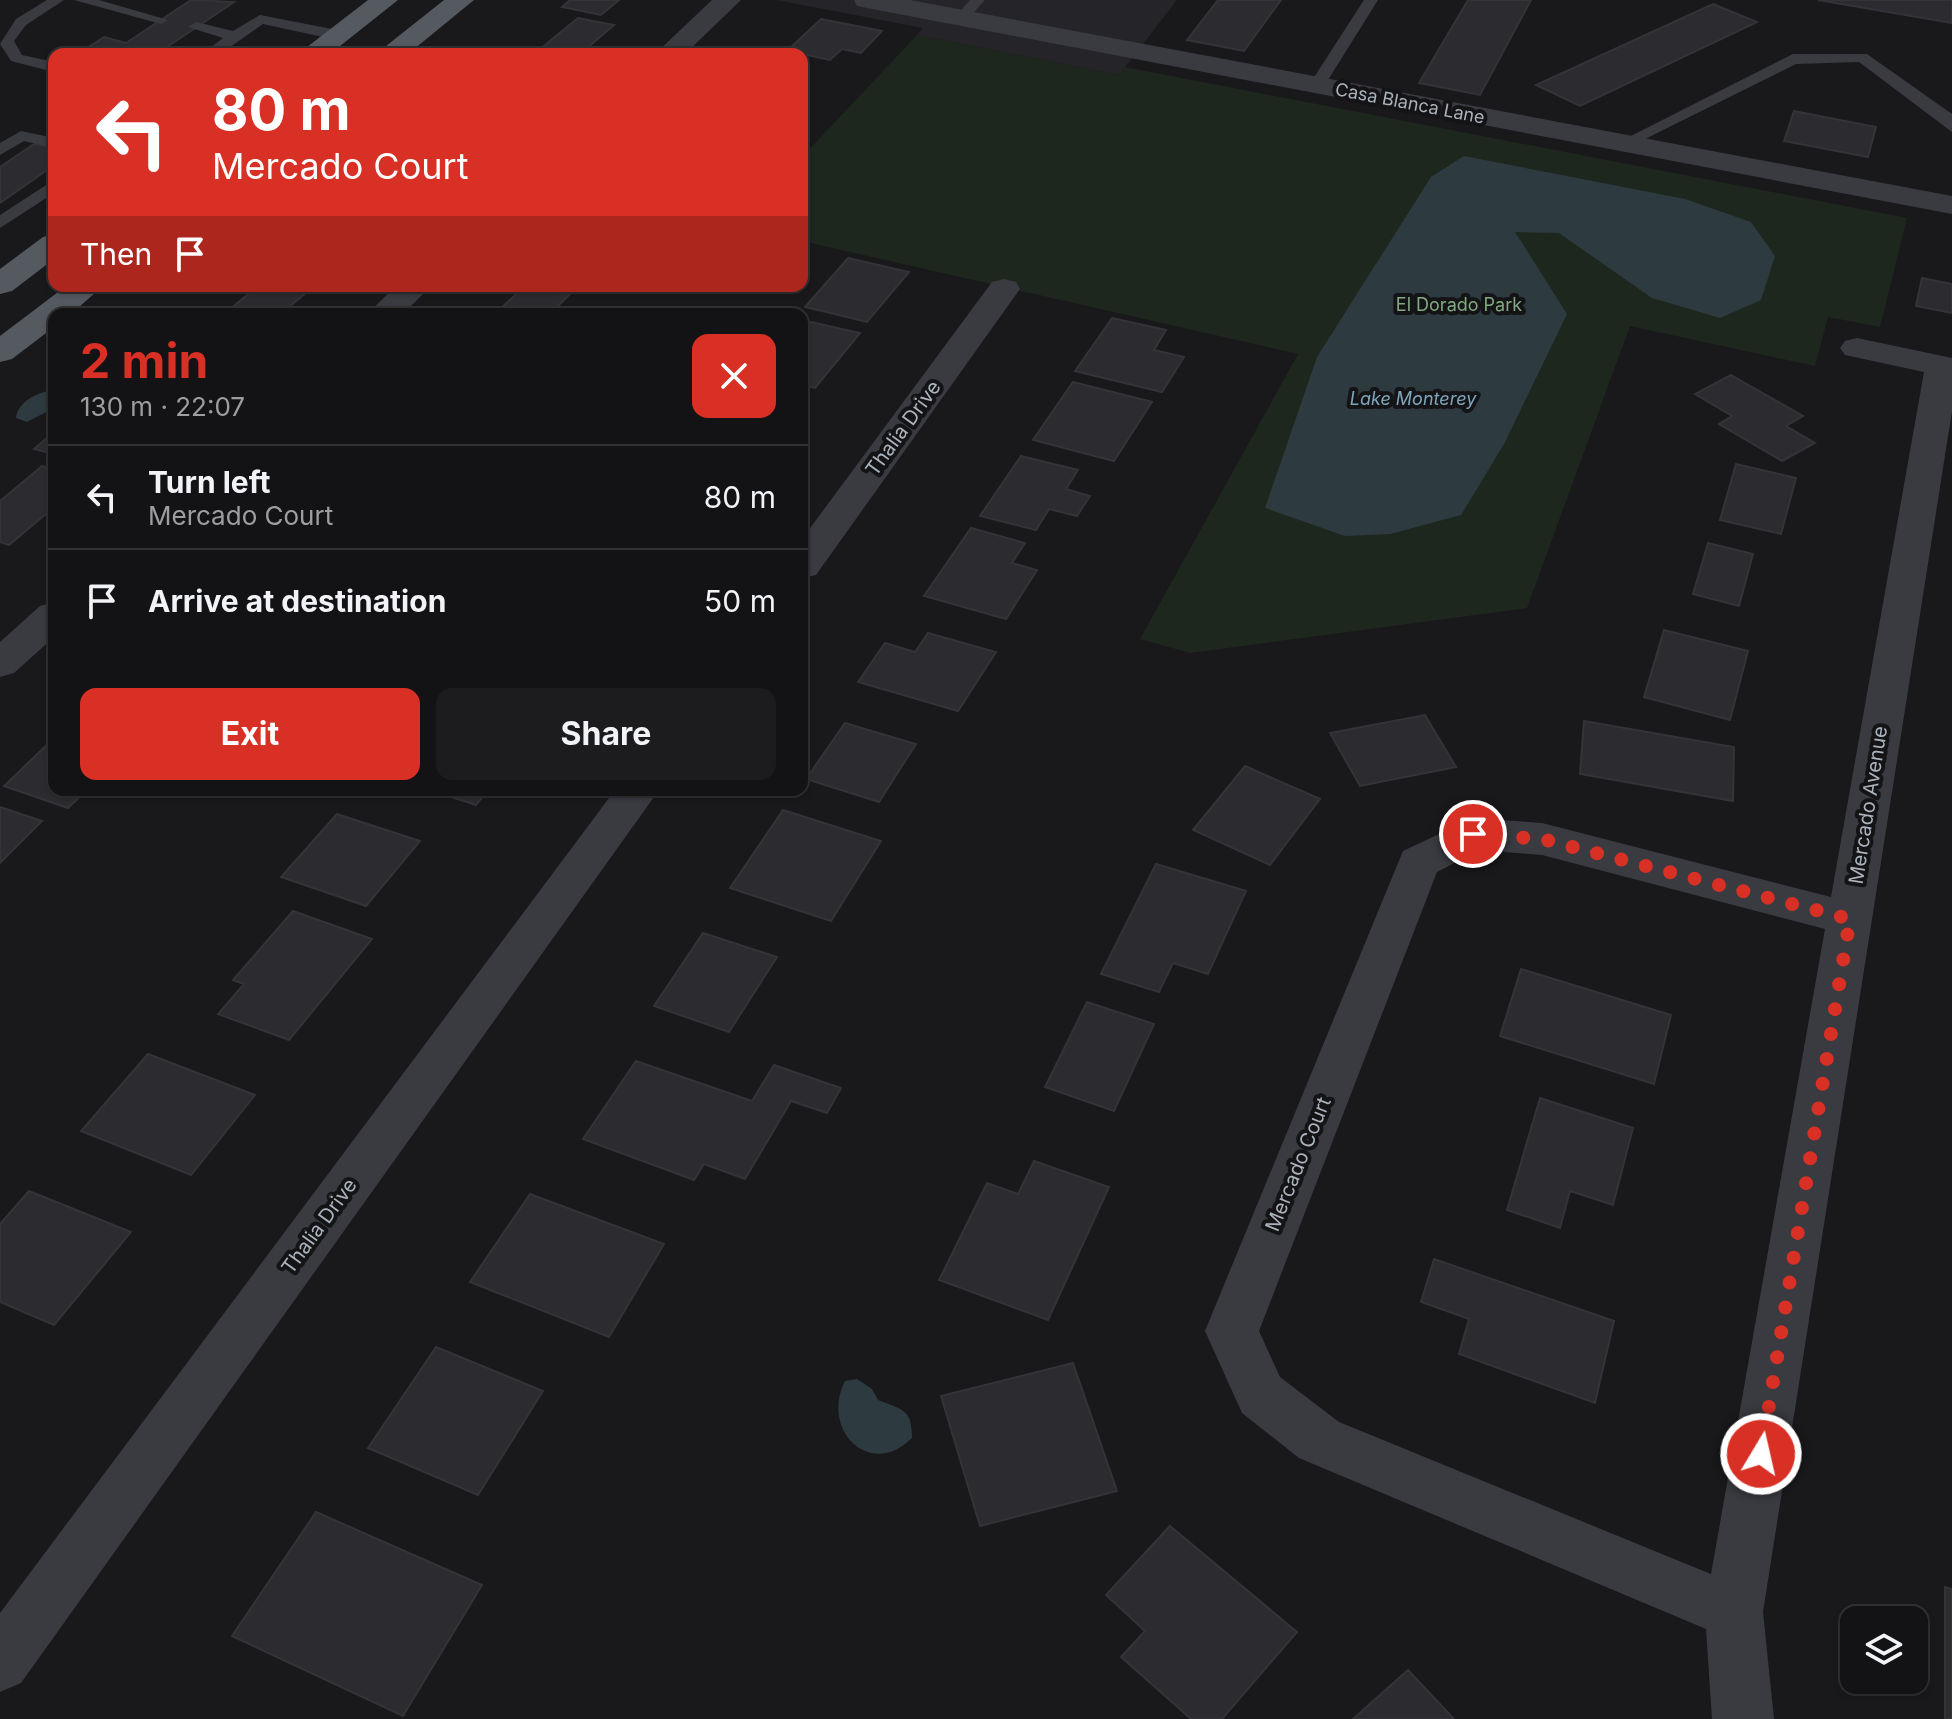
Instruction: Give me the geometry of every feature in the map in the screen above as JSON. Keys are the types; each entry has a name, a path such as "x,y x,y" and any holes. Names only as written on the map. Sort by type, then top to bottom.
{"main road":[{"path":"320,48 385,0"},
{"path":"398,48 461,0"},
{"path":"0,284 48,248"},
{"path":"58,308 79,292"},
{"path":"0,352 48,316"}],"street":[{"path":"676,48 728,0"},
{"name":"Casa Blanca Lane","path":"867,0 970,9 1317,85 1952,205"},
{"name":"Thalia Drive","path":"808,558 1004,289"},
{"path":"391,308 408,292"},
{"path":"1857,348 1947,367"},
{"name":"Mercado Avenue","path":"1743,1719 1734,1612 1850,919 1947,367"},
{"path":"0,664 48,620"},
{"name":"Thalia Drive","path":"0,1662 634,796"},
{"name":"Mercado Court","path":"1734,1612 1319,1440 1261,1395 1232,1331 1419,862 1473,834 1542,839 1850,919"}],"lane":[{"path":"48,66 16,58 6,41 21,22 57,0"},
{"path":"81,0 161,20"},
{"path":"1317,85 1371,0"},
{"path":"218,48 260,19 337,35"},
{"path":"196,27 235,36"},
{"path":"1625,143 1793,59 1862,57 1946,117 1952,127"},
{"path":"0,150 21,136 48,142"},
{"path":"0,223 48,189"}],"shaded area":[{"path":"776,0 1177,0 1119,75 917,35 923,28"}],"green space":[{"name":"El Dorado Park","path":"917,35 1119,75 1125,67 1907,218 1880,327 1828,317 1815,366 1630,326 1527,608 1190,653 1140,639 1298,354 808,242 808,151"}],"water":[{"name":"Lake Monterey","path":"1464,156 1685,199 1751,222 1775,256 1761,300 1720,318 1652,298 1559,233 1515,232 1567,314 1504,444 1461,515 1390,534 1345,536 1265,508 1317,357 1431,177"},
{"path":"48,392 48,411 27,422 16,418 30,398"},
{"path":"857,1379 872,1389 878,1400 900,1409 908,1416 912,1438 896,1450 880,1454 866,1451 853,1444 844,1432 839,1416 839,1399 845,1381"}],"building":[{"path":"191,0 234,2 165,48 87,48 104,37 126,43"},
{"path":"570,0 619,0 601,15 562,7"},
{"path":"1218,0 1281,0 1244,51 1187,40"},
{"path":"1468,0 1531,0 1480,95 1419,83"},
{"path":"1818,0 1952,0 1952,23"},
{"path":"1713,4 1757,22 1580,106 1536,85"},
{"path":"578,18 614,25 587,48 541,48"},
{"path":"821,19 882,31 861,53 842,49 830,60 808,55 808,48 790,48"},
{"path":"1794,111 1876,127 1868,157 1784,141"},
{"path":"34,144 48,147 48,169 0,203 0,167"},
{"path":"848,258 909,272 867,322 805,307"},
{"path":"1922,278 1952,284 1952,313 1916,306"},
{"path":"251,292 307,292 288,308 231,308"},
{"path":"518,292 572,292 556,308 501,308"},
{"path":"1112,318 1166,330 1154,350 1184,357 1162,392 1075,371"},
{"path":"811,322 860,333 815,388 808,386 808,325"},
{"path":"1731,375 1803,416 1786,426 1815,443 1782,461 1719,424 1732,416 1695,394"},
{"path":"1073,382 1152,402 1114,461 1033,440"},
{"path":"48,437 48,452 34,449"},
{"path":"1021,456 1078,470 1066,489 1090,496 1077,516 1049,509 1036,530 980,516"},
{"path":"1736,464 1796,478 1781,534 1720,520"},
{"path":"42,466 48,468 48,512 9,545 0,542 0,501"},
{"path":"971,528 1025,543 1012,563 1037,570 1006,619 924,596"},
{"path":"1708,543 1753,554 1739,606 1693,594"},
{"path":"1664,630 1748,651 1730,720 1644,697"},
{"path":"928,633 996,652 958,711 858,682 885,643 915,652"},
{"path":"1425,715 1456,767 1360,786 1330,733"},
{"path":"1584,721 1734,747 1733,801 1580,774"},
{"path":"845,723 916,744 879,802 808,780"},
{"path":"48,744 48,796 81,796 68,808 4,786"},
{"path":"1245,766 1320,799 1270,865 1193,830"},
{"path":"448,796 483,796 476,805"},
{"path":"0,807 42,821 0,863"},
{"path":"783,810 881,841 831,921 730,888"},
{"path":"337,814 420,841 366,906 281,877"},
{"path":"1156,864 1246,891 1208,974 1173,963 1159,992 1101,974"},
{"path":"293,911 372,939 289,1040 218,1014 244,984 233,980"},
{"path":"703,933 777,957 729,1032 654,1006"},
{"path":"1521,969 1671,1015 1654,1084 1500,1036"},
{"path":"1087,1002 1154,1024 1114,1111 1045,1087"},
{"path":"148,1054 255,1095 191,1175 81,1131"},
{"path":"636,1061 752,1101 774,1065 841,1088 827,1113 791,1101 745,1179 704,1164 694,1180 583,1139"},
{"path":"1540,1098 1633,1128 1613,1205 1570,1191 1560,1228 1507,1210"},
{"path":"1034,1161 1109,1187 1048,1320 939,1280 987,1183 1018,1194"},
{"path":"29,1191 131,1232 54,1325 0,1302 0,1224"},
{"path":"530,1194 664,1244 609,1337 470,1282"},
{"path":"1434,1259 1614,1321 1595,1403 1459,1354 1469,1319 1421,1302"},
{"path":"436,1347 543,1391 478,1495 368,1448"},
{"path":"1073,1363 1117,1491 980,1526 941,1396"},
{"path":"316,1512 482,1585 403,1716 232,1636"},
{"path":"1170,1526 1297,1632 1222,1719 1191,1719 1121,1657 1145,1631 1106,1595"},
{"path":"1945,1587 1952,1589 1952,1719 1945,1719"},
{"path":"1408,1670 1454,1719 1353,1719"}],"route":[{"path":"1473,834 1542,839 1850,919 1761,1454"}]}
